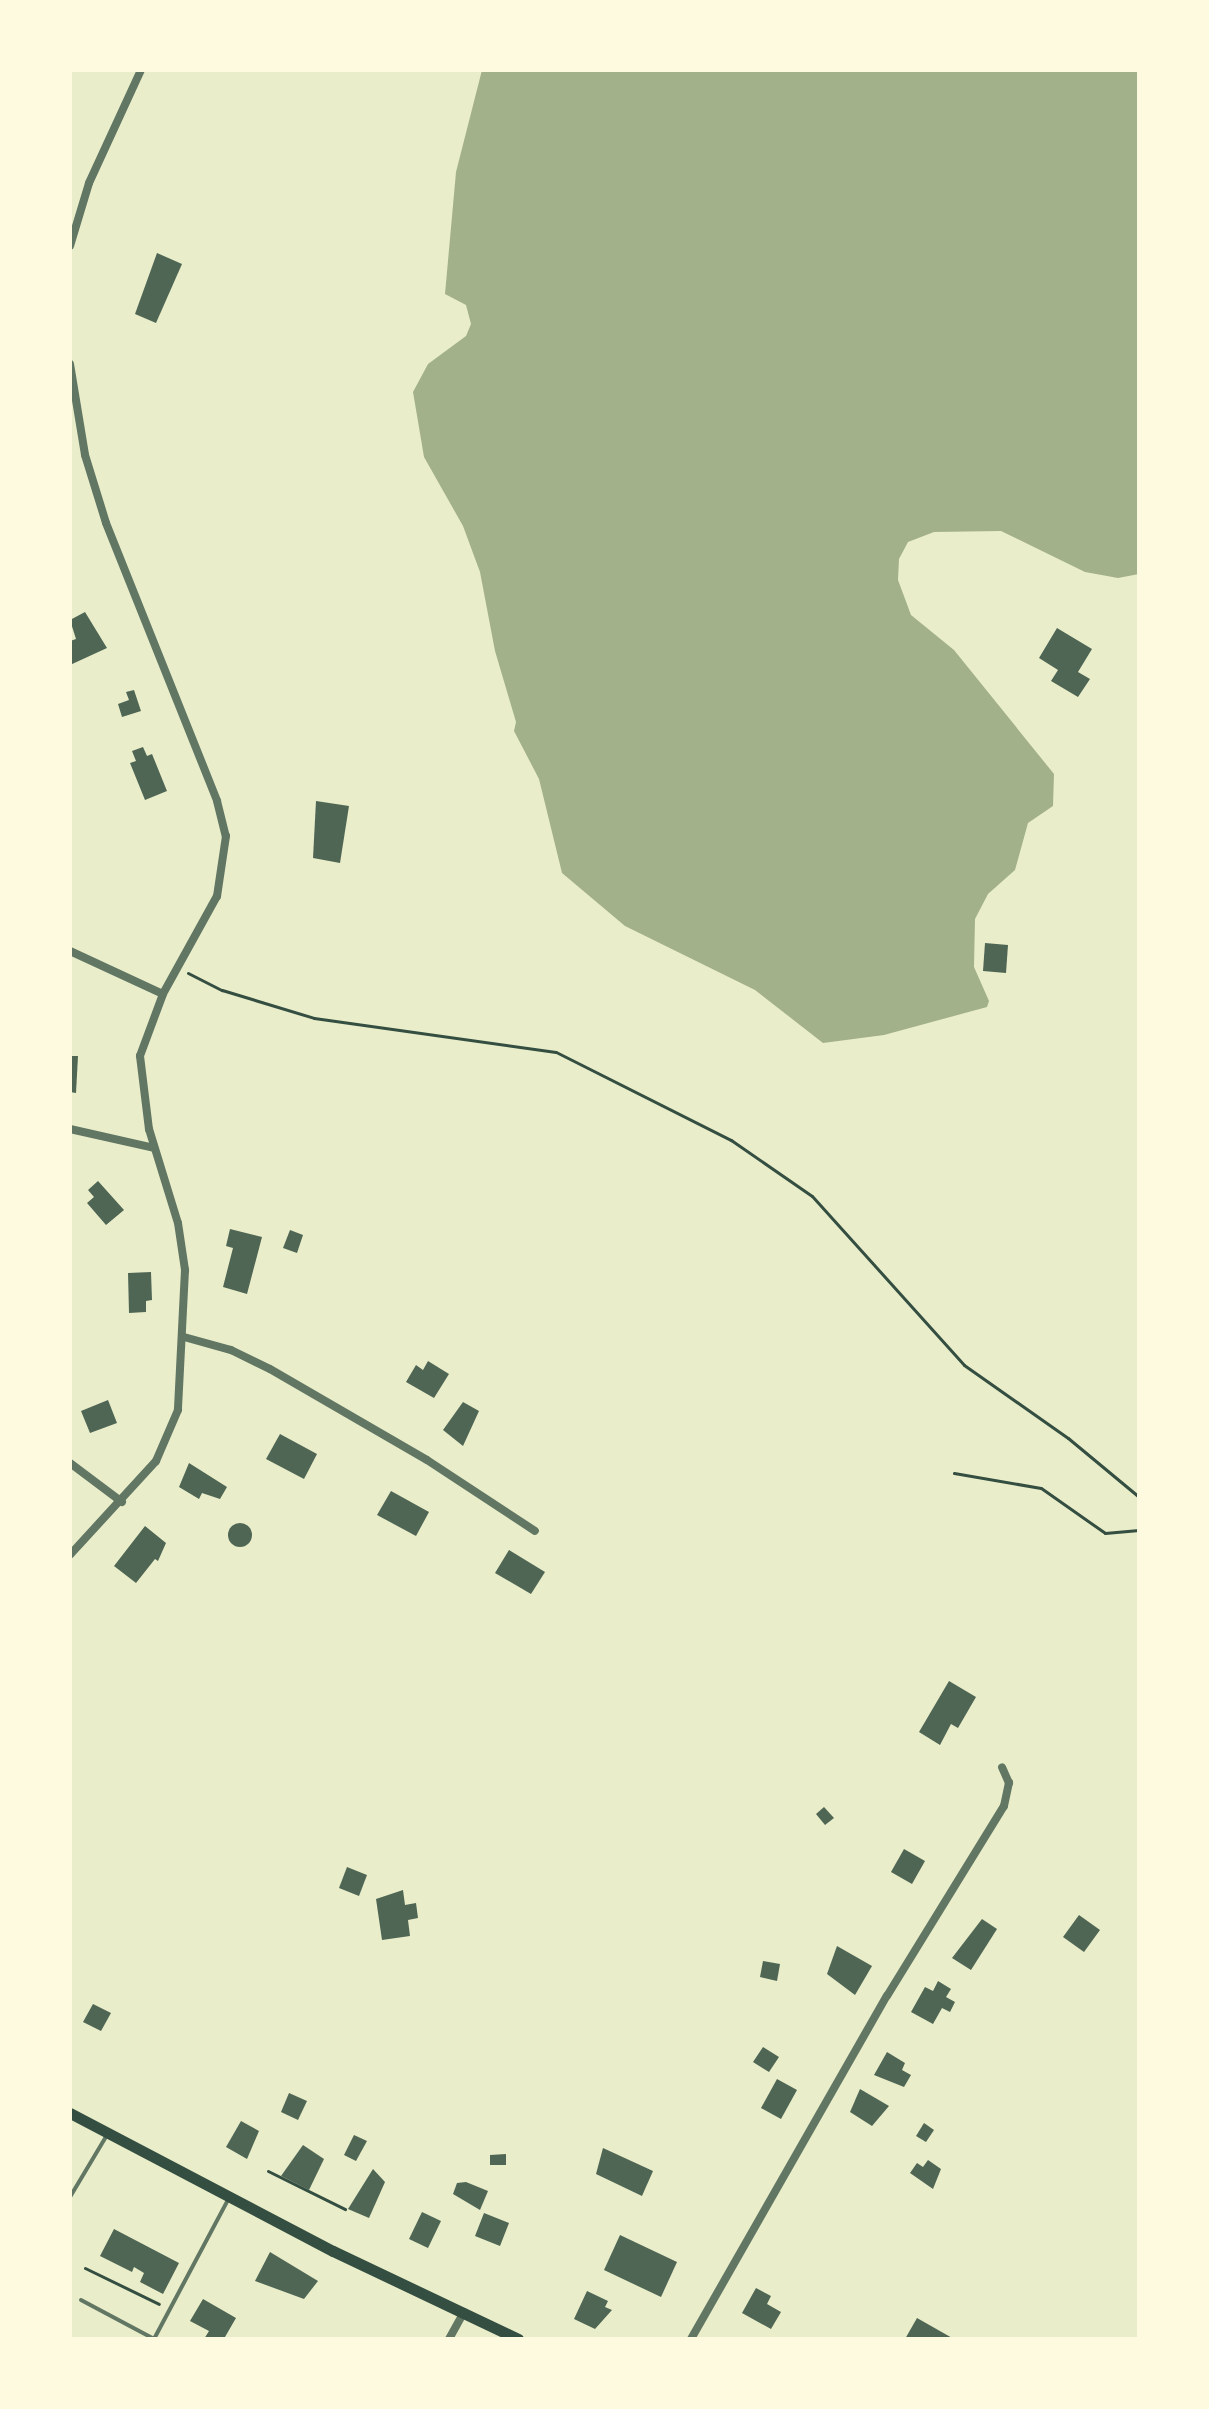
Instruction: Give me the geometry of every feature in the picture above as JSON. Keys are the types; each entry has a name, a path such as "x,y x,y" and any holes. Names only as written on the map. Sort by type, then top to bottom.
{"main road":[{"path":"70,2113 229,2198 518,2339"}],"street":[{"path":"70,246 80,207 141,70"},
{"path":"70,200 80,207"},
{"path":"70,364 85,455 106,523 217,801 226,836 217,896 163,994 140,1056 154,1148 178,1223 185,1270 184,1337 170,1439 122,1502 70,1555"},
{"path":"70,951 163,994"},
{"path":"70,1129 154,1148"},
{"path":"184,1337 231,1350 283,1376 535,1531"},
{"path":"70,1463 122,1502"},
{"path":"691,2339 887,1996 1004,1806 1009,1783 1002,1767"},
{"path":"449,2339 464,2312"}],"lane":[{"path":"70,2197 108,2133"},
{"path":"81,2300 154,2339 229,2198"}],"path":[{"path":"176,967 222,990 314,1018 556,1052 731,1140 812,1196 964,1365 1068,1438 1139,1497"},
{"path":"954,1473 1041,1488 1105,1533 1139,1530"},
{"path":"268,2171 345,2209"},
{"path":"85,2268 170,2309"}],"shaded area":[{"path":"482,70 1139,70 1139,574 1118,578 1085,572 1001,531 934,532 908,542 899,559 898,580 911,615 954,650 1054,774 1053,806 1028,823 1015,870 988,894 975,919 974,967 989,1001 987,1007 884,1035 823,1043 755,990 625,926 562,873 539,779 514,731 516,722 495,651 480,572 463,526 424,457 413,392 428,364 466,336 471,324 466,305 445,294 456,172"}],"building":[{"path":"157,253 182,264 156,323 135,314"},
{"path":"85,612 107,648 70,665 70,641 76,639 70,620"},
{"path":"1057,628 1092,649 1078,672 1090,679 1078,697 1051,681 1058,670 1039,658"},
{"path":"134,690 141,711 122,717 118,704 129,700 126,692"},
{"path":"143,747 147,756 152,754 167,791 145,800 130,763 136,761 132,751"},
{"path":"316,801 349,806 340,863 313,858"},
{"path":"985,943 1008,945 1006,973 983,971"},
{"path":"70,1056 78,1056 76,1093 70,1092"},
{"path":"98,1181 124,1210 106,1225 87,1203 94,1197 88,1190"},
{"path":"230,1229 262,1237 247,1294 223,1287 233,1248 226,1246"},
{"path":"290,1230 303,1235 297,1253 283,1248"},
{"path":"151,1272 152,1300 146,1301 146,1312 129,1313 128,1273"},
{"path":"428,1361 449,1374 434,1398 406,1382 416,1365 423,1370"},
{"path":"108,1400 117,1423 90,1433 81,1411"},
{"path":"463,1402 479,1411 463,1446 443,1430"},
{"path":"280,1434 317,1454 304,1479 266,1459"},
{"path":"189,1463 227,1487 220,1499 202,1493 199,1499 179,1487"},
{"path":"391,1491 429,1512 416,1536 377,1515"},
{"path":"240,1523 248,1527 252,1535 248,1543 240,1547 232,1543 228,1535 232,1527"},
{"path":"145,1526 166,1543 158,1561 155,1559 136,1583 114,1566"},
{"path":"509,1550 545,1572 531,1594 495,1573"},
{"path":"949,1681 976,1697 958,1728 951,1724 940,1745 919,1732"},
{"path":"824,1807 834,1818 825,1825 816,1814"},
{"path":"904,1849 925,1861 912,1884 891,1872"},
{"path":"347,1867 367,1875 359,1896 339,1888"},
{"path":"403,1890 405,1905 416,1903 418,1918 408,1920 410,1936 382,1940 376,1899"},
{"path":"1079,1915 1100,1930 1084,1952 1063,1937"},
{"path":"982,1919 997,1929 971,1970 952,1958"},
{"path":"837,1946 872,1966 855,1995 827,1974"},
{"path":"763,1961 780,1964 777,1981 760,1977"},
{"path":"938,1981 951,1989 946,1997 955,2002 950,2012 942,2008 933,2024 911,2012 925,1987 933,1991"},
{"path":"93,2004 111,2013 101,2031 83,2022"},
{"path":"763,2047 779,2057 769,2072 753,2062"},
{"path":"887,2052 905,2063 902,2070 911,2075 904,2087 874,2075"},
{"path":"777,2079 797,2090 781,2119 761,2108"},
{"path":"860,2089 889,2106 872,2126 850,2112"},
{"path":"289,2093 307,2101 298,2120 281,2112"},
{"path":"241,2121 259,2131 247,2159 226,2147"},
{"path":"924,2123 934,2130 926,2142 916,2136"},
{"path":"354,2135 367,2141 356,2161 344,2155"},
{"path":"303,2145 324,2159 309,2190 281,2176"},
{"path":"603,2148 653,2171 642,2196 596,2174"},
{"path":"506,2154 506,2165 490,2165 490,2155"},
{"path":"928,2160 941,2169 933,2189 910,2173 917,2163 923,2167"},
{"path":"373,2169 385,2182 369,2218 348,2209"},
{"path":"466,2182 488,2191 480,2210 453,2194 457,2183"},
{"path":"422,2212 441,2221 428,2248 409,2239"},
{"path":"484,2213 509,2223 500,2246 475,2236"},
{"path":"114,2229 179,2263 163,2294 140,2282 144,2273 134,2267 132,2272 100,2256"},
{"path":"620,2235 677,2262 661,2297 604,2270"},
{"path":"270,2252 318,2281 304,2299 255,2281"},
{"path":"756,2288 771,2296 767,2304 781,2312 771,2329 742,2313"},
{"path":"587,2291 608,2301 605,2307 612,2310 595,2329 574,2319"},
{"path":"203,2299 236,2318 225,2337 204,2339 209,2331 190,2321"},
{"path":"917,2318 954,2339 905,2339"}]}
